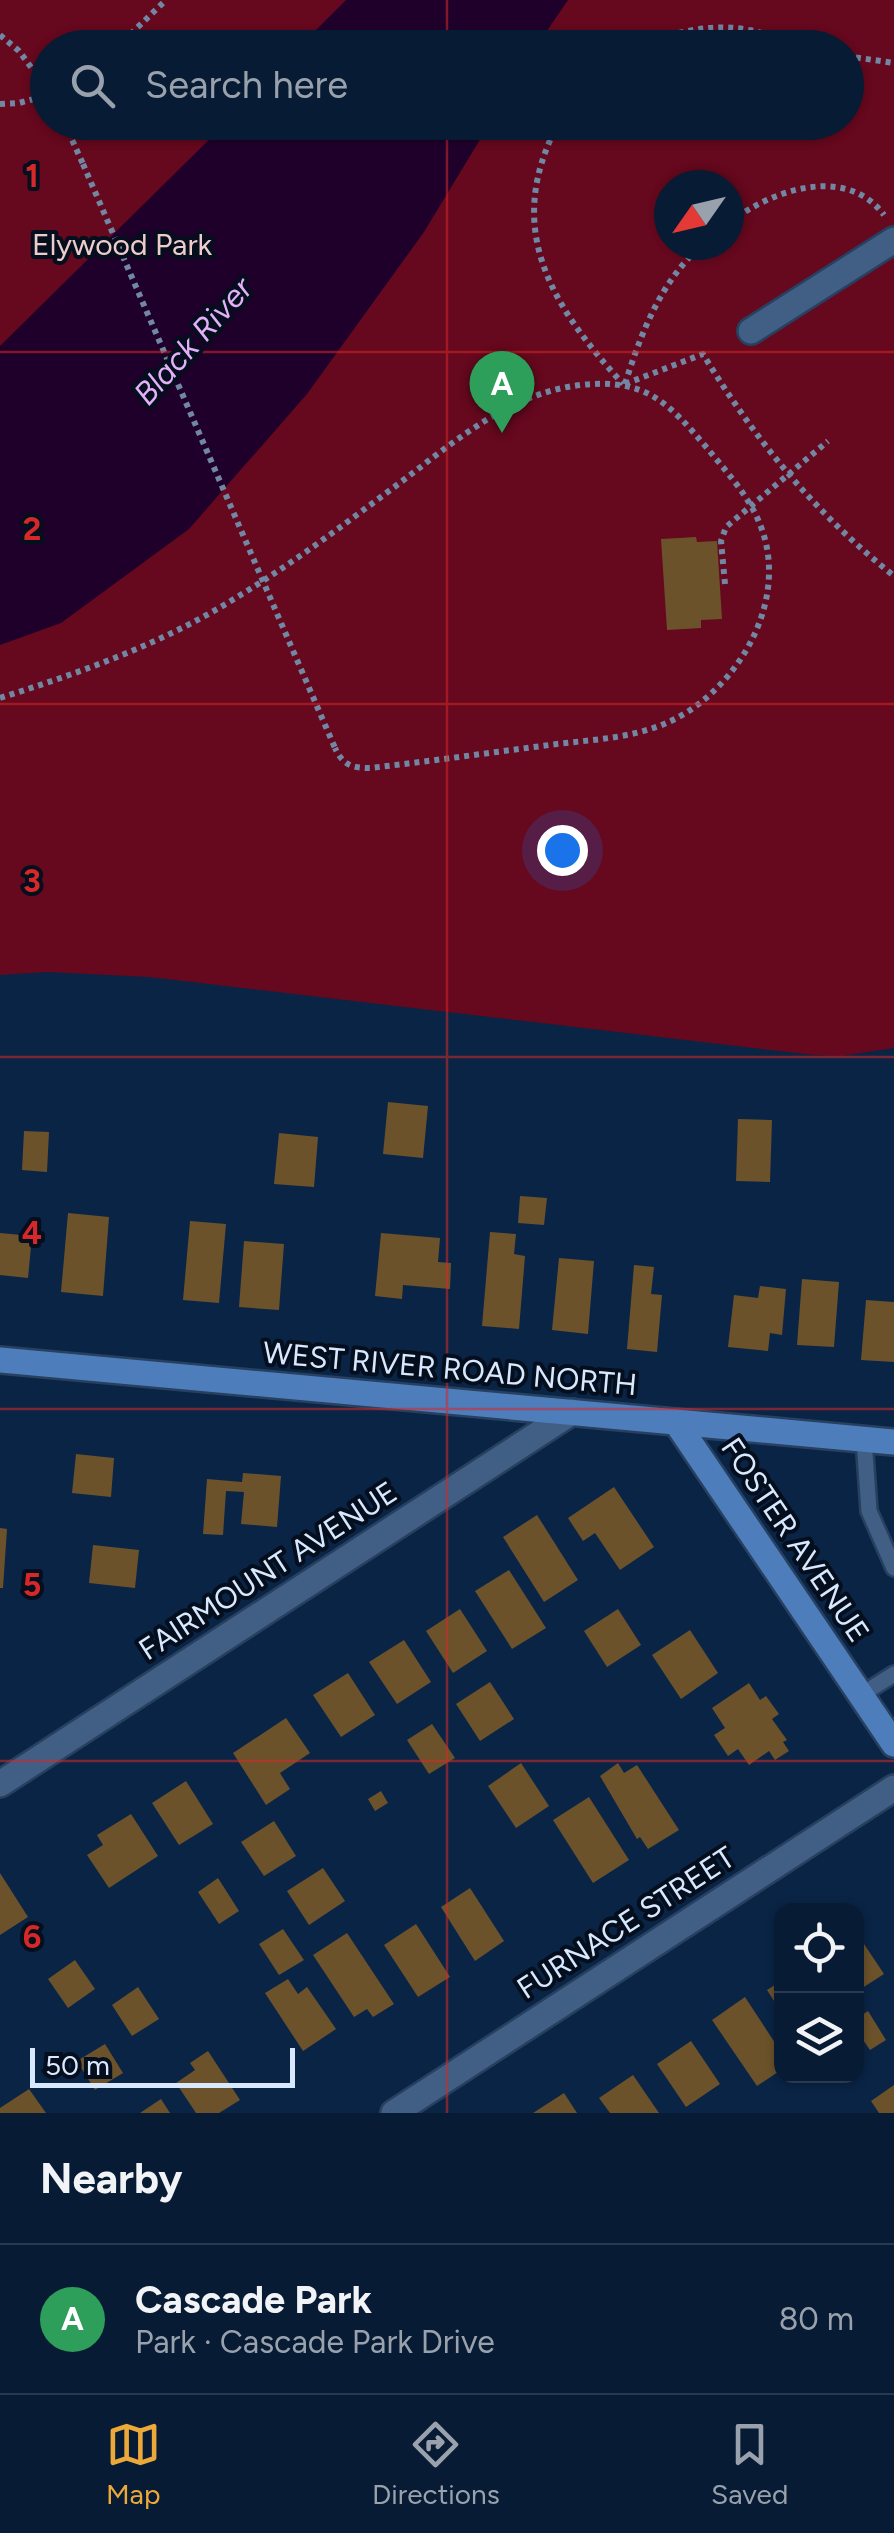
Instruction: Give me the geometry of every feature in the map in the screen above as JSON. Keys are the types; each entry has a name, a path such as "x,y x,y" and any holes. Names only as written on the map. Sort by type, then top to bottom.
{"street":[{"path":"751,332 891,229"},
{"name":"WEST RIVER ROAD NORTH","path":"0,1360 894,1442"},
{"name":"FAIRMOUNT AVENUE","path":"0,1784 572,1412"},
{"name":"FOSTER AVENUE","path":"676,1422 894,1744"},
{"name":"FURNACE STREET","path":"394,2113 894,1788"}],"lane":[{"path":"864,1439 869,1511 894,1568"},
{"path":"860,1695 894,1674"}],"path":[{"path":"135,30 166,0"},
{"path":"697,30 708,27 752,30"},
{"path":"0,35 20,50 30,65"},
{"path":"864,59 894,63"},
{"path":"0,104 30,99"},
{"path":"0,698 131,653 240,596 297,558 461,437 520,400 580,385 624,385 650,393 672,410 716,458 751,506 764,536 766,560 760,625 753,642 723,682 676,718 618,738 370,768 351,767 335,748 83,164 72,140"},
{"path":"552,140 539,170 536,237 566,316 624,385"},
{"path":"744,213 760,203 805,189 846,187 860,194 891,229"},
{"path":"624,385 654,308 688,260"},
{"path":"624,385 703,354 759,440 788,476 826,516 894,576"},
{"path":"725,584 722,533 726,527 828,441"}],"green space":[{"name":"Elywood Park","path":"0,0 894,0 894,1048 841,1056 814,1055 149,977 47,972 0,975"}],"water":[{"path":"346,0 568,0 548,30 316,30"},
{"name":"Black River","path":"209,140 480,140 424,232 307,394 189,529 61,623 0,645 0,346"}],"building":[{"path":"696,537 697,542 717,541 722,619 701,620 701,628 667,630 661,539"},
{"path":"388,1102 428,1106 423,1158 383,1154"},
{"path":"738,1119 772,1120 770,1182 736,1181"},
{"path":"24,1131 49,1132 47,1172 22,1170"},
{"path":"279,1133 318,1137 314,1187 274,1184"},
{"path":"520,1196 547,1198 544,1225 518,1223"},
{"path":"68,1213 109,1217 103,1296 61,1292"},
{"path":"190,1221 226,1224 219,1303 183,1300"},
{"path":"490,1232 516,1234 514,1254 525,1256 519,1329 482,1326"},
{"path":"0,1233 32,1236 28,1278 0,1275"},
{"path":"381,1233 440,1238 438,1262 451,1263 450,1289 403,1285 402,1299 375,1296"},
{"path":"244,1241 284,1244 279,1310 239,1307"},
{"path":"559,1258 594,1261 588,1334 552,1330"},
{"path":"634,1265 654,1267 651,1294 662,1295 657,1352 627,1349"},
{"path":"802,1279 839,1282 834,1347 797,1345"},
{"path":"760,1286 786,1289 782,1335 770,1333 768,1351 728,1347 734,1295 758,1298"},
{"path":"866,1300 894,1302 894,1362 861,1360"},
{"path":"76,1454 114,1458 111,1497 72,1493"},
{"path":"243,1473 281,1476 277,1527 241,1524 244,1492 226,1491 223,1535 203,1534 207,1479 242,1482"},
{"path":"614,1487 654,1547 620,1570 595,1533 583,1541 568,1518"},
{"path":"537,1515 578,1580 544,1602 503,1537"},
{"path":"0,1528 7,1529 3,1588 0,1588"},
{"path":"93,1545 139,1550 135,1588 89,1583"},
{"path":"509,1570 546,1628 512,1649 475,1591"},
{"path":"460,1609 487,1651 453,1673 426,1631"},
{"path":"618,1609 641,1645 607,1667 584,1631"},
{"path":"690,1630 718,1673 681,1699 652,1655"},
{"path":"404,1640 431,1682 397,1704 369,1662"},
{"path":"348,1673 375,1715 341,1737 313,1695"},
{"path":"490,1682 514,1719 480,1741 456,1704"},
{"path":"749,1683 760,1700 766,1696 779,1714 772,1719 787,1740 783,1742 789,1751 775,1760 769,1751 749,1765 738,1749 728,1756 714,1735 725,1728 712,1708"},
{"path":"286,1718 310,1753 280,1773 290,1789 266,1805 233,1753"},
{"path":"432,1724 455,1758 429,1774 407,1740"},
{"path":"521,1763 549,1806 516,1828 488,1786"},
{"path":"618,1763 624,1773 637,1765 679,1830 648,1849 640,1837 637,1839 600,1776"},
{"path":"186,1781 213,1824 179,1845 152,1803"},
{"path":"381,1791 388,1803 375,1811 368,1799"},
{"path":"589,1797 629,1860 593,1883 553,1820"},
{"path":"131,1814 158,1856 109,1888 87,1855 103,1845 97,1835"},
{"path":"274,1821 296,1856 264,1876 241,1842"},
{"path":"323,1868 345,1901 309,1925 287,1891"},
{"path":"0,1873 28,1917 0,1935"},
{"path":"218,1878 239,1911 219,1924 198,1892"},
{"path":"470,1888 504,1941 475,1961 441,1907"},
{"path":"416,1924 450,1977 418,1997 384,1945"},
{"path":"283,1929 304,1960 279,1975 259,1944"},
{"path":"347,1933 394,2004 373,2017 367,2009 354,2017 313,1955"},
{"path":"864,1944 884,1974 864,1987"},
{"path":"75,1960 95,1989 68,2008 48,1979"},
{"path":"288,1979 298,1994 307,1987 336,2029 303,2051 265,1993"},
{"path":"138,1987 159,2019 132,2036 112,2005"},
{"path":"745,1997 774,2041 774,2075 757,2086 712,2020"},
{"path":"868,2011 886,2040 870,2050 864,2041 864,2014"},
{"path":"691,2041 720,2084 686,2107 657,2064"},
{"path":"105,2044 123,2073 95,2090 77,2061"},
{"path":"208,2051 240,2100 219,2113 196,2113 176,2083 195,2070 190,2063"},
{"path":"633,2075 659,2113 610,2113 599,2098"},
{"path":"894,2085 894,2113 879,2113 871,2101"},
{"path":"29,2089 46,2113 0,2113 0,2108"},
{"path":"564,2093 577,2113 533,2113"},
{"path":"161,2099 170,2113 140,2113"}],"place":[{"name":"Cascade Park","path":"502,433"}]}
